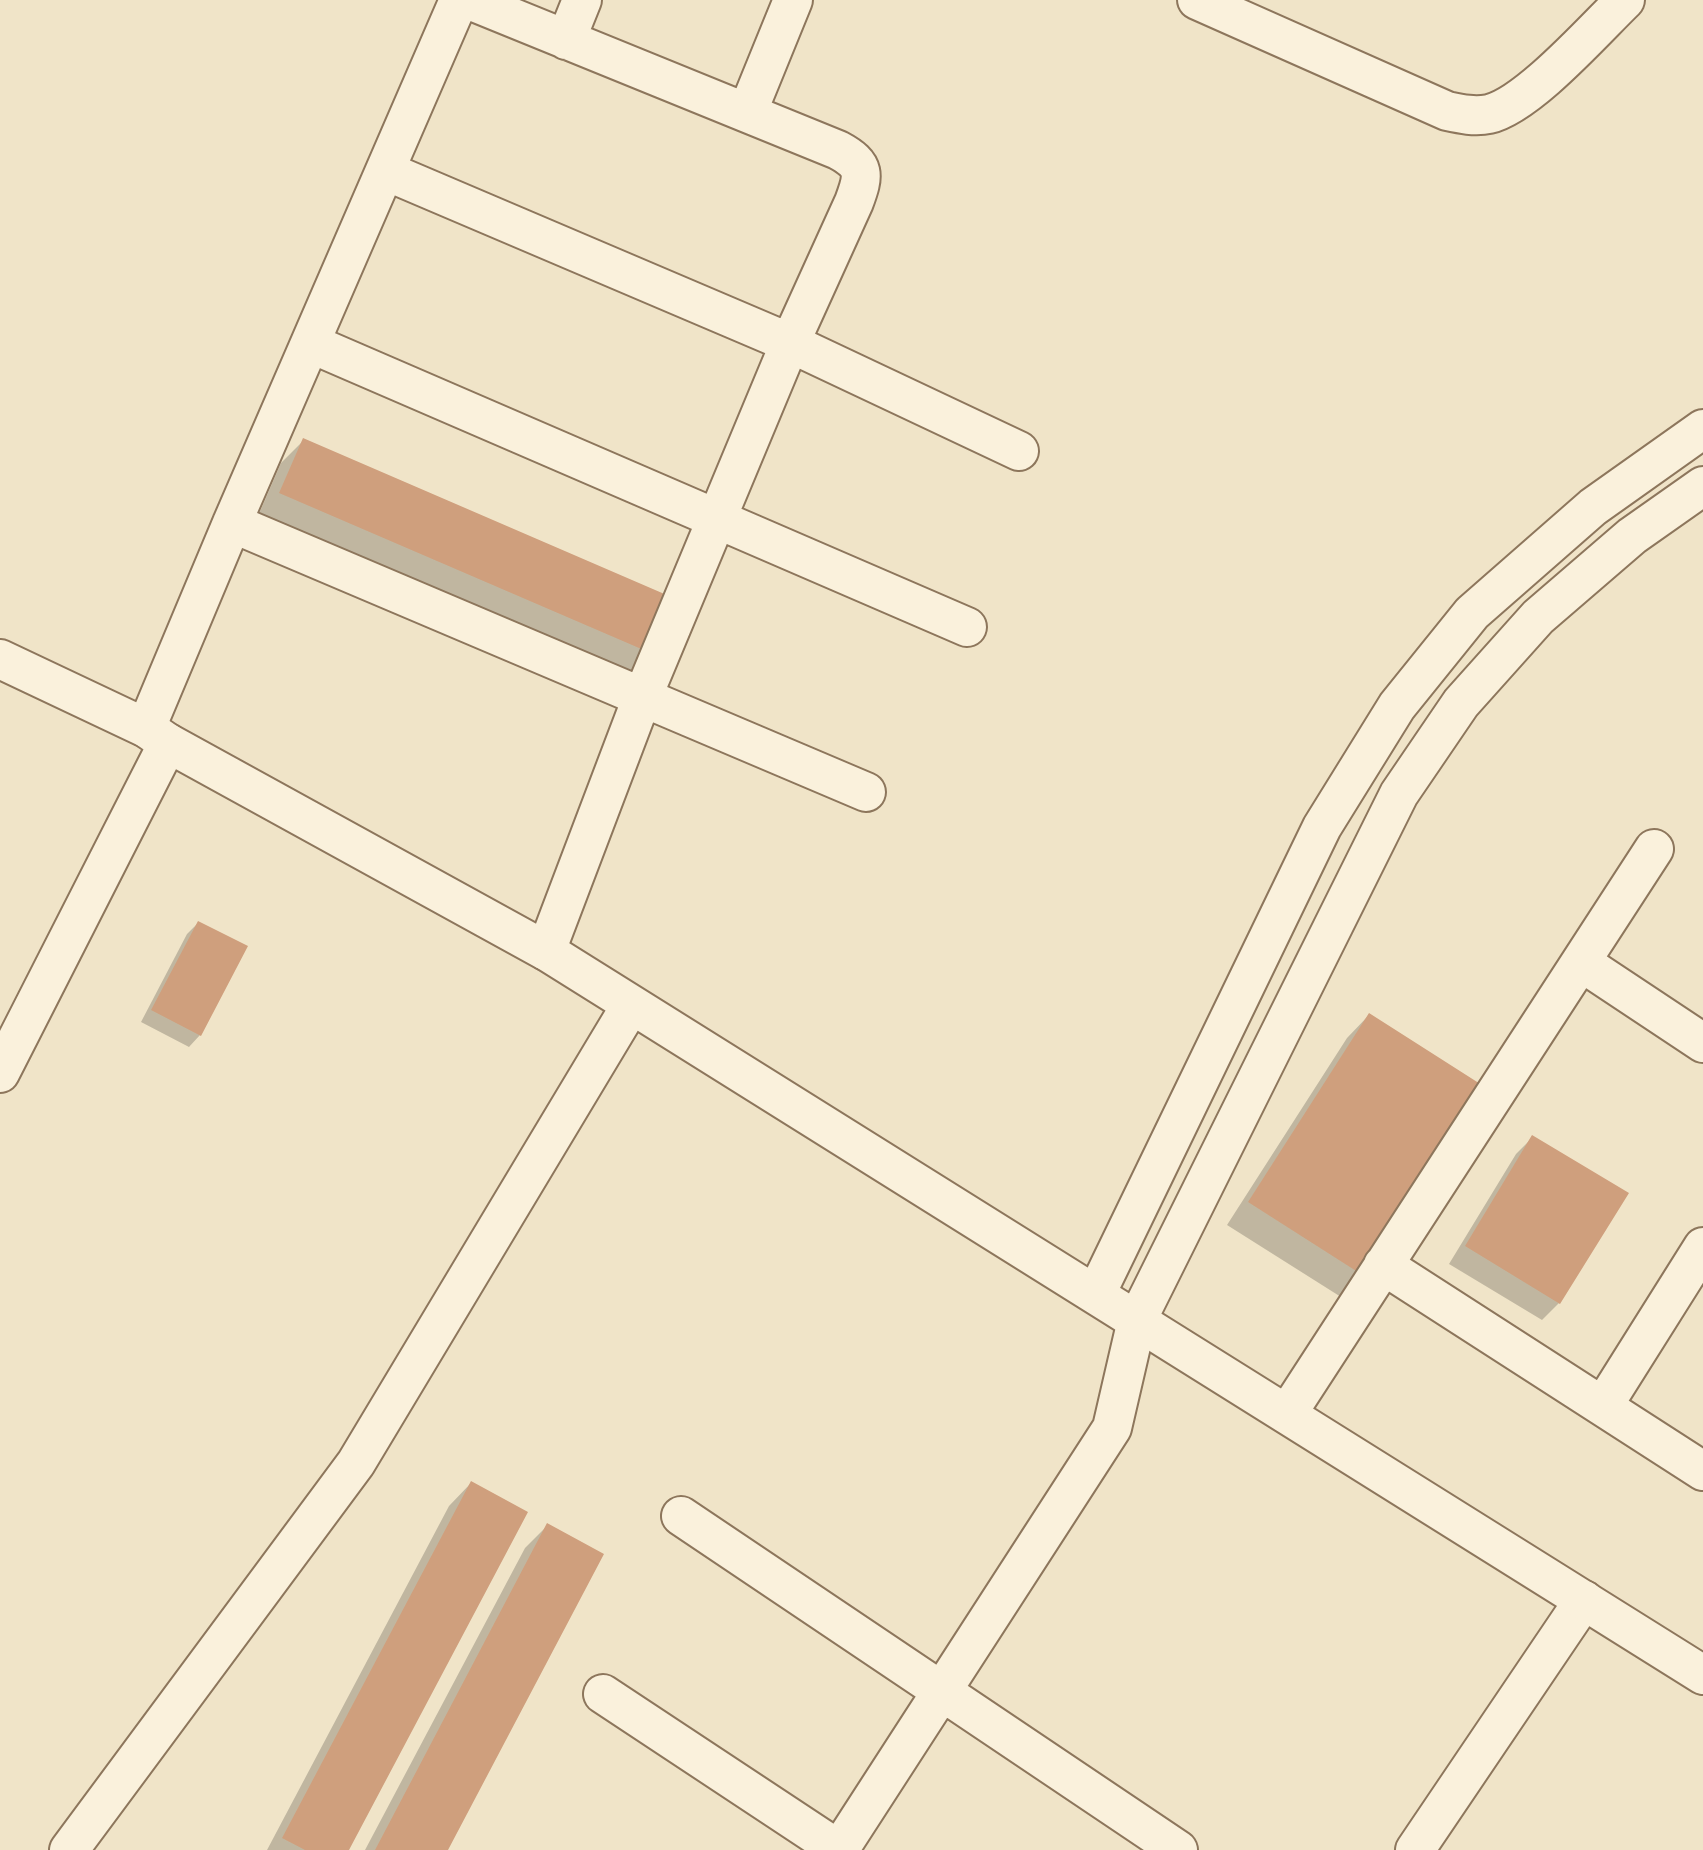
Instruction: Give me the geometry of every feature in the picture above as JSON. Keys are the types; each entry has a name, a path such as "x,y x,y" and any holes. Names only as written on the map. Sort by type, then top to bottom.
{"street":[{"path":"0,1073 157,736 232,523 312,344 459,0"},
{"path":"469,0 838,150 852,157 860,167 861,183 854,202 790,343 716,518 642,698 546,951"},
{"path":"566,40 582,0"},
{"path":"747,113 793,0"},
{"path":"1198,0 1447,111 1467,115 1489,114 1509,106 1529,92 1625,0"},
{"path":"386,171 790,343 1020,451"},
{"path":"312,344 967,627"},
{"path":"1096,1294 1322,827 1397,706 1472,613 1593,508 1703,429"},
{"path":"603,1694 839,1850 1112,1428 1137,1320 1399,794 1461,703 1538,617 1632,536 1703,486"},
{"path":"232,523 866,792"},
{"path":"0,659 157,736 546,951 1703,1675"},
{"path":"1287,1414 1654,849"},
{"path":"1581,962 1703,1043"},
{"path":"69,1850 356,1463 631,1005"},
{"path":"1603,1406 1703,1247"},
{"path":"1383,1265 1703,1471"},
{"path":"681,1516 1178,1850"},
{"path":"1415,1850 1584,1600"}],"building":[{"path":"303,438 676,599 653,654 279,493"},
{"path":"198,921 248,946 201,1036 151,1010"},
{"path":"1369,1013 1485,1087 1364,1276 1248,1202"},
{"path":"1532,1135 1629,1193 1560,1304 1465,1246"},
{"path":"471,1481 528,1512 349,1850 305,1850 282,1838"},
{"path":"547,1523 604,1554 448,1850 375,1850"}]}
